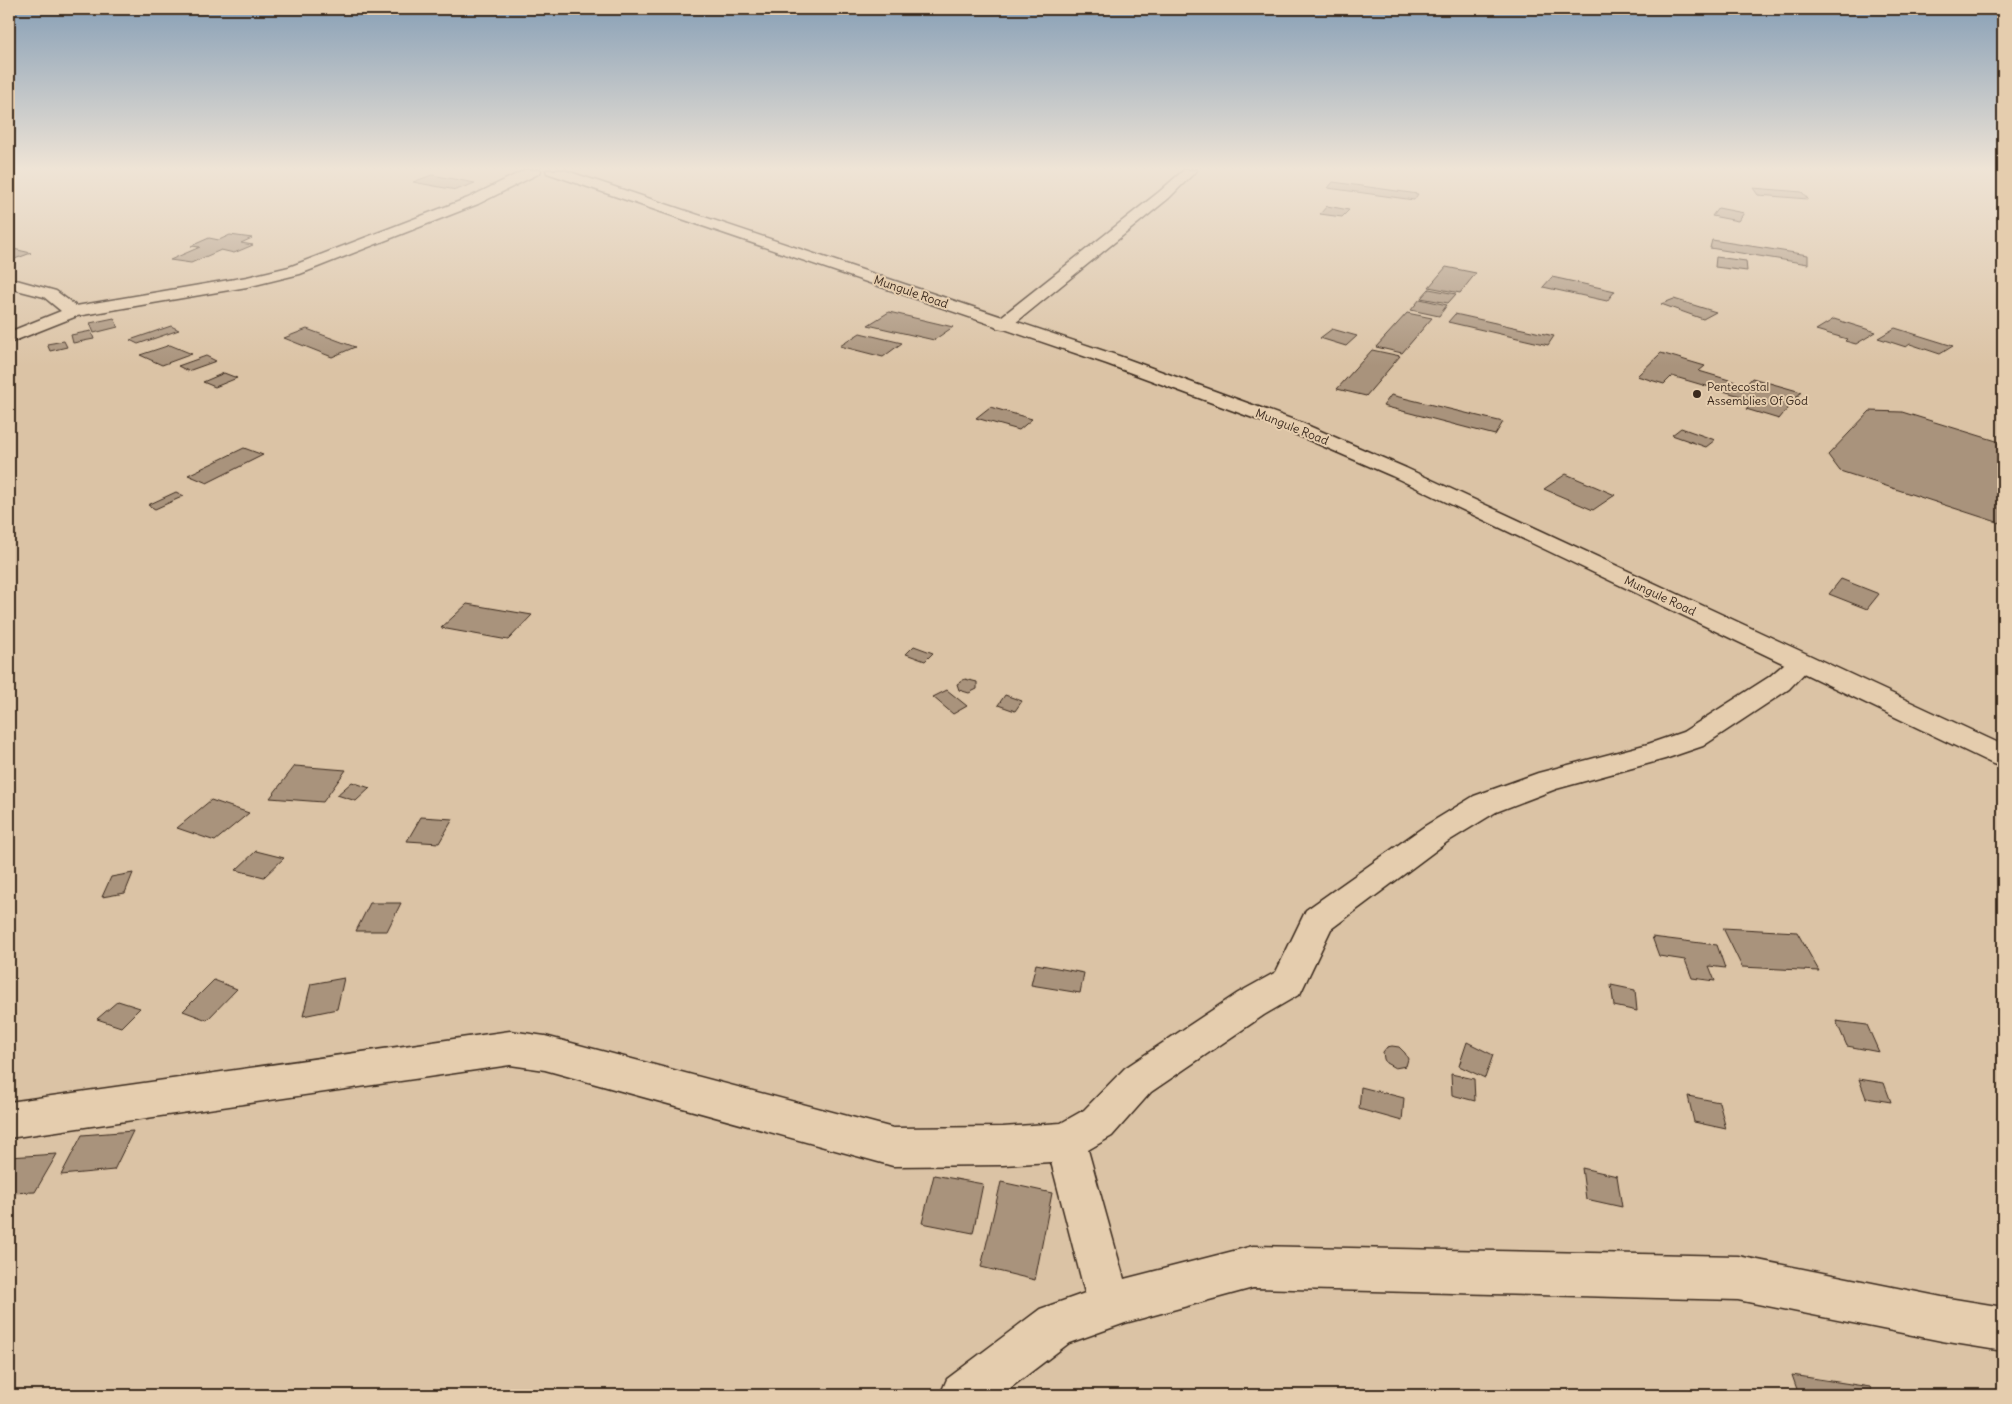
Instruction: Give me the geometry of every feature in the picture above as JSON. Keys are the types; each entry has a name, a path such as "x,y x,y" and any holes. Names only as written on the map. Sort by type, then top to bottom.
{"street":[{"path":"9,338 73,312 247,282 294,271 385,236"},
{"name":"Mungule Road","path":"744,236 1196,389 1295,427 1398,472 2003,757"},
{"path":"1003,324 1114,236"},
{"path":"9,283 50,294 73,312"},
{"path":"9,1120 510,1048 545,1053 893,1147 1003,1146 1066,1142 1098,1123 1138,1080 1251,1004 1288,983 1318,920 1436,834 1485,804 1548,780 1693,740 1746,703 1779,683 1801,663"},
{"path":"1066,1142 1110,1306"},
{"path":"963,1395 1056,1325 1110,1306 1253,1267 1738,1278 2003,1329"}],"building":[{"path":"229,236 252,238 241,243 253,245 234,253 221,250 191,263 170,260 200,247 191,246 209,238 219,240"},
{"path":"1712,240 1808,255 1808,264 1710,248"},
{"path":"9,248 31,253 12,260 9,259"},
{"path":"1716,257 1746,261 1747,271 1715,267"},
{"path":"1446,267 1476,273 1460,293 1429,287"},
{"path":"1552,277 1615,291 1607,301 1543,287"},
{"path":"1429,289 1456,294 1448,303 1421,298"},
{"path":"1420,299 1447,305 1439,316 1411,310"},
{"path":"1674,299 1716,312 1703,319 1661,304"},
{"path":"889,312 953,327 934,340 868,325"},
{"path":"1407,313 1432,318 1402,353 1376,347"},
{"path":"1455,314 1554,336 1548,345 1448,322"},
{"path":"114,318 118,327 94,333 90,323"},
{"path":"1834,319 1876,332 1856,344 1845,341 1847,339 1816,330"},
{"path":"171,326 179,330 138,344 130,340"},
{"path":"1895,328 1953,346 1940,354 1910,344 1906,347 1878,338"},
{"path":"307,329 355,347 332,357 284,338"},
{"path":"1332,329 1357,336 1346,346 1320,338"},
{"path":"91,331 94,339 73,343 71,335"},
{"path":"860,333 902,343 883,357 840,346"},
{"path":"64,341 67,347 50,351 47,344"},
{"path":"170,345 192,354 162,365 140,355"},
{"path":"1372,350 1400,356 1366,396 1337,389"},
{"path":"1661,353 1705,366 1699,371 1746,385 1752,378 1801,392 1779,419 1746,409 1754,400 1672,376 1664,384 1637,376"},
{"path":"206,356 216,361 188,371 178,366"},
{"path":"224,373 237,378 215,387 203,382"},
{"path":"1391,395 1503,422 1495,435 1383,406"},
{"path":"990,407 1032,419 1019,430 976,418"},
{"path":"1870,411 1902,412 2003,443 2003,524 1840,471 1828,455"},
{"path":"1681,428 1715,440 1706,447 1672,435"},
{"path":"244,448 263,455 207,483 188,475"},
{"path":"1566,474 1615,495 1593,510 1544,489"},
{"path":"176,492 184,496 155,509 148,505"},
{"path":"1841,579 1879,594 1867,609 1829,594"},
{"path":"467,604 532,615 508,640 441,628"},
{"path":"914,646 933,653 925,661 906,654"},
{"path":"965,679 977,682 977,689 969,693 959,690 957,684"},
{"path":"947,690 967,706 953,714 933,697"},
{"path":"1005,695 1022,701 1015,711 998,705"},
{"path":"295,766 346,770 323,802 270,798"},
{"path":"352,782 370,788 356,801 337,795"},
{"path":"211,800 249,813 215,841 177,828"},
{"path":"421,817 453,819 439,843 407,841"},
{"path":"256,851 284,858 264,877 236,870"},
{"path":"133,873 125,893 102,897 111,877"},
{"path":"370,903 401,903 387,931 356,931"},
{"path":"1723,928 1797,932 1819,971 1742,967"},
{"path":"1652,937 1717,945 1725,968 1709,966 1715,981 1692,978 1685,960 1659,956"},
{"path":"1036,964 1084,973 1080,993 1031,985"},
{"path":"344,978 337,1009 303,1016 311,984"},
{"path":"214,980 237,989 207,1020 183,1011"},
{"path":"1611,985 1635,990 1637,1011 1614,1006"},
{"path":"118,1001 140,1008 121,1027 97,1019"},
{"path":"1836,1021 1867,1025 1879,1052 1847,1046"},
{"path":"1467,1042 1493,1055 1485,1078 1459,1066"},
{"path":"1387,1047 1399,1047 1405,1053 1408,1059 1406,1066 1395,1068 1386,1063 1383,1052"},
{"path":"1451,1074 1474,1079 1475,1101 1452,1095"},
{"path":"1859,1079 1884,1083 1891,1102 1866,1098"},
{"path":"1361,1087 1404,1098 1402,1121 1359,1109"},
{"path":"1688,1096 1719,1102 1726,1129 1694,1122"},
{"path":"133,1131 114,1170 61,1175 82,1135"},
{"path":"57,1154 35,1192 9,1193 9,1157"},
{"path":"1582,1168 1617,1176 1622,1207 1586,1199"},
{"path":"934,1175 983,1184 973,1233 922,1223"},
{"path":"1001,1182 1052,1193 1035,1280 981,1267"},
{"path":"1792,1375 1870,1387 1873,1395 1799,1395"}],"place":[{"name":"Pentecostal Assemblies Of God","path":"1697,394"}]}
